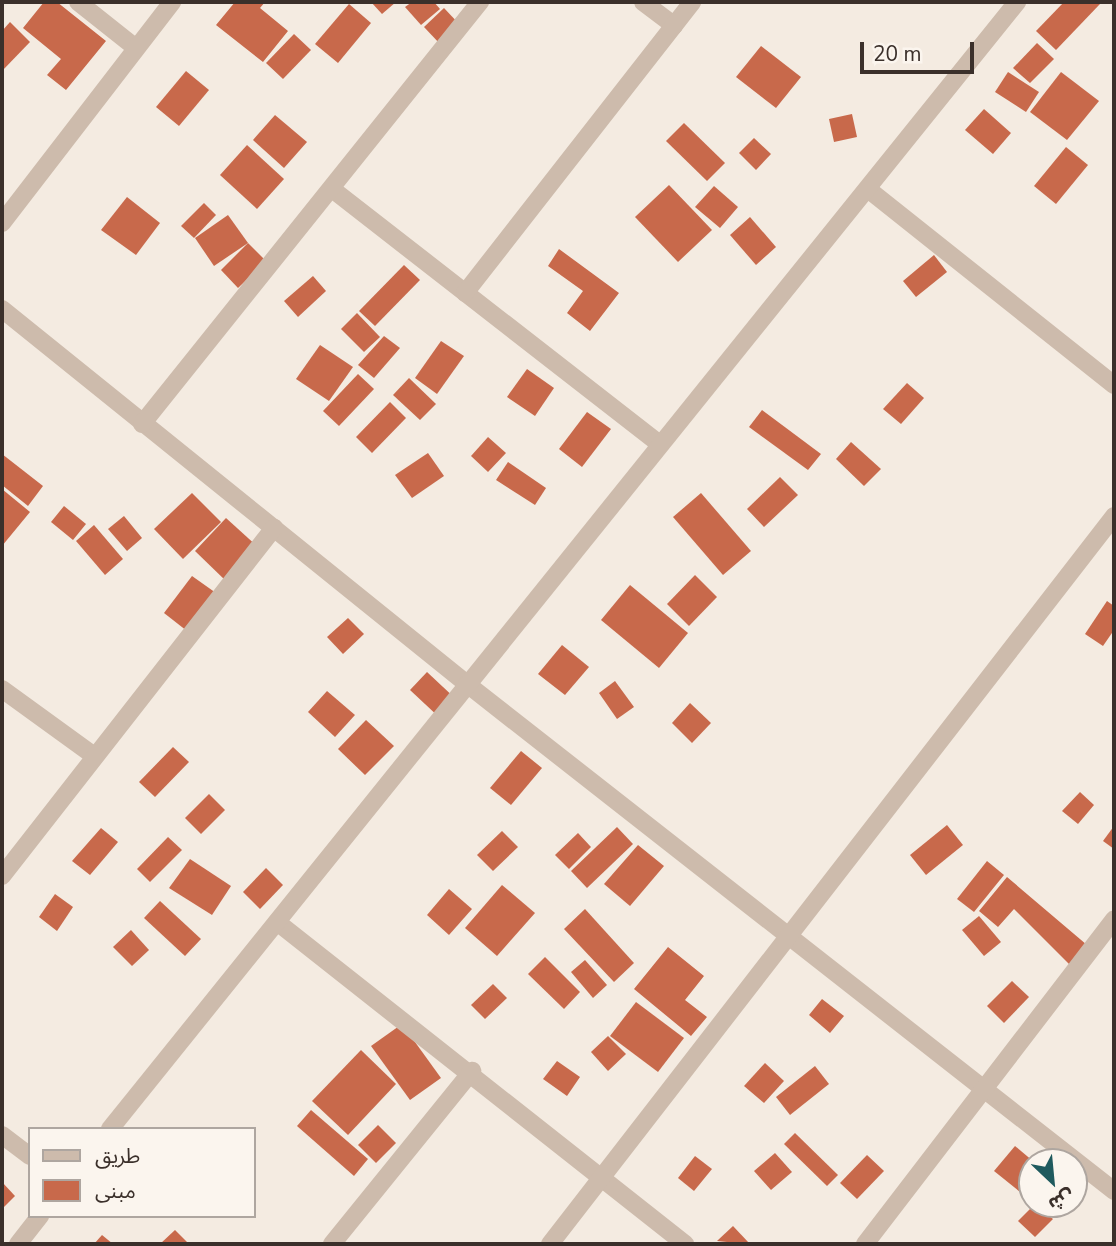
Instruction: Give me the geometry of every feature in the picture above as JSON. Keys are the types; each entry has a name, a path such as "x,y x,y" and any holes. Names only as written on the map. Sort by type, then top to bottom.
{"street":[{"path":"78,2 136,48"},
{"path":"2,223 172,2"},
{"path":"142,424 481,2"},
{"path":"643,2 674,25"},
{"path":"465,293 692,2"},
{"path":"112,1127 660,444 869,190 1017,2"},
{"path":"332,189 660,444"},
{"path":"869,190 1114,385"},
{"path":"2,309 467,684 984,1086 1114,1191"},
{"path":"550,1244 1114,516"},
{"path":"2,876 93,755 274,528"},
{"path":"2,689 93,755"},
{"path":"865,1244 1114,920"},
{"path":"277,922 472,1071 685,1244"},
{"path":"332,1244 472,1071"},
{"path":"2,1135 28,1154"},
{"path":"18,1244 38,1218"}],"building":[{"path":"44,2 57,2 106,41 66,90 47,75 61,59 23,28"},
{"path":"235,2 265,2 260,8 288,31 263,62 216,25"},
{"path":"371,2 396,2 382,14"},
{"path":"412,2 434,2 440,9 421,25 405,7"},
{"path":"1064,2 1100,4 1056,50 1036,31"},
{"path":"349,4 371,23 338,63 315,44"},
{"path":"444,8 460,25 440,44 424,27"},
{"path":"10,22 30,42 2,71 2,31"},
{"path":"294,34 311,50 283,79 266,63"},
{"path":"1037,43 1054,59 1030,83 1013,68"},
{"path":"761,46 801,77 776,108 736,77"},
{"path":"186,71 209,90 179,126 156,107"},
{"path":"1008,72 1039,92 1026,112 995,92"},
{"path":"1061,72 1099,101 1067,140 1030,112"},
{"path":"984,109 1011,133 993,154 965,130"},
{"path":"852,114 857,137 834,142 829,119"},
{"path":"275,115 307,142 284,168 253,140"},
{"path":"684,123 725,163 707,181 666,141"},
{"path":"754,138 771,154 756,170 739,153"},
{"path":"247,145 284,179 257,209 220,175"},
{"path":"1066,147 1088,165 1056,204 1034,186"},
{"path":"669,185 712,230 678,262 635,217"},
{"path":"714,186 738,207 720,228 695,207"},
{"path":"127,197 160,223 136,255 101,230"},
{"path":"204,203 216,215 194,238 181,226"},
{"path":"228,215 248,243 214,266 195,238"},
{"path":"750,217 776,247 756,265 730,235"},
{"path":"248,243 266,261 238,288 221,270"},
{"path":"559,249 619,293 590,331 567,313 583,291 548,266"},
{"path":"934,255 947,272 916,297 903,281"},
{"path":"404,265 420,280 375,326 359,311"},
{"path":"313,276 326,291 298,317 284,301"},
{"path":"357,313 380,337 364,352 341,329"},
{"path":"384,336 400,348 374,378 358,365"},
{"path":"441,341 464,356 437,394 415,378"},
{"path":"320,345 353,367 329,401 296,379"},
{"path":"527,369 554,388 535,416 507,397"},
{"path":"358,374 374,389 339,426 323,411"},
{"path":"409,378 436,404 420,420 393,395"},
{"path":"907,383 924,398 901,424 883,409"},
{"path":"390,402 406,418 372,453 356,437"},
{"path":"762,410 821,454 808,470 749,427"},
{"path":"587,412 611,429 582,467 559,449"},
{"path":"488,437 506,453 488,472 471,456"},
{"path":"851,442 881,469 864,486 836,459"},
{"path":"428,453 444,476 412,498 395,475"},
{"path":"2,454 43,486 28,506 2,485"},
{"path":"508,462 546,488 535,505 496,480"},
{"path":"780,477 798,495 764,527 747,509"},
{"path":"2,489 30,512 2,546"},
{"path":"192,493 221,522 183,559 154,529"},
{"path":"701,493 751,551 723,575 673,517"},
{"path":"64,506 86,524 73,540 51,522"},
{"path":"124,516 142,538 127,551 108,529"},
{"path":"226,518 259,548 227,582 195,551"},
{"path":"94,525 123,559 105,575 76,541"},
{"path":"695,575 717,597 689,626 667,604"},
{"path":"192,576 216,593 187,631 164,613"},
{"path":"630,585 688,633 659,668 601,620"},
{"path":"1107,601 1114,606 1114,630 1103,646 1085,634"},
{"path":"348,618 364,634 343,654 327,637"},
{"path":"562,645 589,667 565,695 538,674"},
{"path":"427,672 458,701 441,719 410,690"},
{"path":"615,681 634,707 617,719 599,693"},
{"path":"327,691 355,715 335,737 308,712"},
{"path":"690,703 711,723 692,743 672,723"},
{"path":"366,720 394,746 365,775 338,749"},
{"path":"173,747 189,762 155,797 139,782"},
{"path":"521,751 542,768 511,805 490,788"},
{"path":"1080,792 1094,805 1078,824 1062,811"},
{"path":"209,794 225,810 201,834 185,818"},
{"path":"947,825 963,845 926,875 910,855"},
{"path":"1114,826 1114,849 1103,841"},
{"path":"617,827 633,844 587,888 571,871"},
{"path":"101,828 118,842 90,875 72,861"},
{"path":"502,831 518,847 493,871 477,855"},
{"path":"578,833 591,847 569,869 555,855"},
{"path":"168,837 182,850 150,882 137,869"},
{"path":"638,845 664,866 630,906 604,884"},
{"path":"190,859 231,886 212,915 169,888"},
{"path":"987,861 1004,875 974,912 957,899"},
{"path":"266,868 283,885 260,909 243,892"},
{"path":"1007,877 1087,945 1070,965 1014,909 998,927 979,911"},
{"path":"502,885 535,913 497,956 465,928"},
{"path":"449,889 472,909 449,935 427,915"},
{"path":"55,894 73,907 57,931 39,917"},
{"path":"160,901 201,939 185,956 144,918"},
{"path":"585,909 634,963 614,982 564,929"},
{"path":"979,916 1001,942 984,956 962,930"},
{"path":"131,930 149,950 132,966 113,947"},
{"path":"668,947 704,976 685,1000 707,1017 691,1036 634,989"},
{"path":"545,957 580,992 564,1009 528,974"},
{"path":"585,960 607,985 593,998 571,972"},
{"path":"1012,981 1029,997 1004,1023 987,1006"},
{"path":"493,984 507,998 485,1019 471,1005"},
{"path":"822,999 844,1016 830,1033 809,1015"},
{"path":"636,1002 684,1038 658,1072 610,1036"},
{"path":"402,1024 441,1078 410,1100 371,1046"},
{"path":"608,1036 626,1054 608,1071 591,1052"},
{"path":"361,1050 396,1084 348,1135 312,1101"},
{"path":"557,1061 580,1077 567,1096 543,1079"},
{"path":"765,1063 784,1081 764,1103 744,1086"},
{"path":"815,1066 829,1084 790,1115 776,1097"},
{"path":"311,1110 368,1159 354,1176 297,1126"},
{"path":"378,1125 396,1143 376,1163 358,1145"},
{"path":"795,1133 838,1175 827,1186 784,1144"},
{"path":"1015,1146 1018,1149 1018,1190 994,1171"},
{"path":"775,1153 792,1172 771,1190 754,1171"},
{"path":"867,1155 884,1171 857,1199 840,1183"},
{"path":"695,1156 712,1169 694,1191 678,1178"},
{"path":"2,1182 15,1196 2,1209"},
{"path":"1021,1218 1053,1219 1035,1237 1018,1221"},
{"path":"733,1226 749,1243 717,1241"},
{"path":"175,1230 189,1244 160,1244"},
{"path":"102,1235 113,1244 94,1244"}]}
